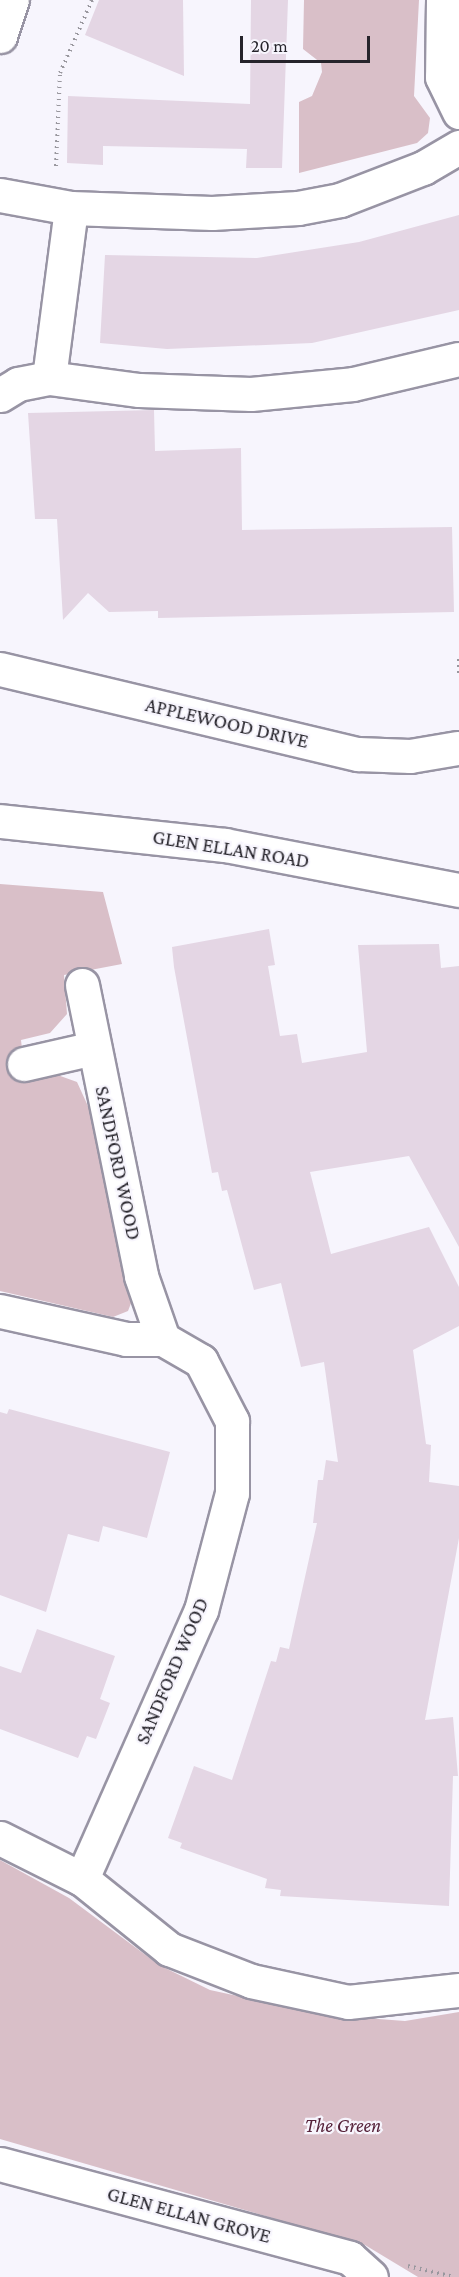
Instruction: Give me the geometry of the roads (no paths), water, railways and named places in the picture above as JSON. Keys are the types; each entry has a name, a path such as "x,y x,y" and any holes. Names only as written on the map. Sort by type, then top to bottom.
{"street":[{"path":"0,36 12,0"},
{"path":"443,0 442,77 459,112"},
{"path":"0,195 71,208 212,213 298,208 340,200 423,168 459,147"},
{"path":"49,378 71,208"},
{"path":"0,395 18,384 49,378 139,390 251,394 353,384 459,359"},
{"name":"APPLEWOOD DRIVE","path":"0,669 358,754 410,756 456,748"},
{"name":"GLEN ELLAN ROAD","path":"0,821 225,845 459,890"},
{"name":"SANDFORD WOOD","path":"82,985 141,1276 163,1340"},
{"path":"24,1064 94,1048"},
{"name":"SANDFORD WOOD","path":"0,1311 126,1339 163,1340 201,1361 232,1421 232,1493 201,1610 82,1879"},
{"path":"0,1838 82,1879 169,1949 251,1981 348,2002 459,1990"},
{"name":"GLEN ELLAN GROVE","path":"0,2164 350,2258 371,2277"}],"park label":[{"name":"The Green","path":"343,2125"}]}
